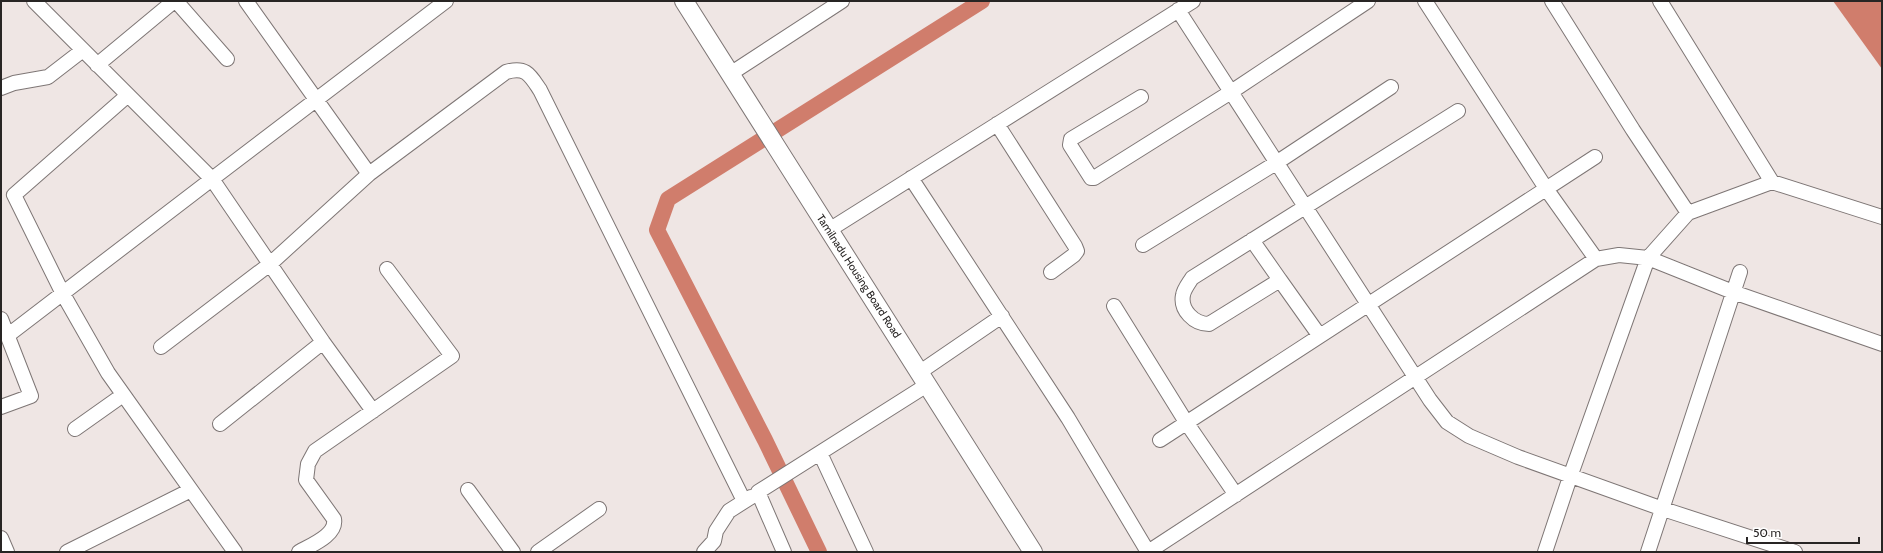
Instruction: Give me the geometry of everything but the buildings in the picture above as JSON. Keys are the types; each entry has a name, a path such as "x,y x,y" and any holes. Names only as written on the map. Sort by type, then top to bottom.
{"street":[{"path":"34,1 212,179 323,342 373,411"},
{"path":"97,65 175,1 227,60"},
{"path":"246,1 369,174"},
{"path":"7,336 446,1"},
{"name":"Tamilnadu Housing Board Road","path":"684,1 1033,552"},
{"path":"730,74 842,1"},
{"path":"829,230 1193,1"},
{"path":"1141,97 1071,139 1069,142 1077,157 1092,178 1231,92 1368,1"},
{"path":"1425,1 1547,190 1596,259"},
{"path":"1552,1 1633,130 1688,213"},
{"path":"1660,1 1772,182"},
{"path":"1178,10 1416,378 1447,422 1469,436 1570,477 1795,552"},
{"path":"1,88 14,83 48,77 83,50"},
{"path":"161,347 270,264 369,174 506,72 515,69 524,70 531,76 540,90 744,501"},
{"path":"1143,245 1276,163 1391,87"},
{"path":"128,95 14,195 63,294 108,373 235,552"},
{"path":"1280,280 1208,324 1201,324 1193,320 1182,302 1183,293 1192,278 1458,111"},
{"path":"997,124 1077,251 1074,255 1051,272"},
{"path":"1160,440 1368,303 1547,190 1595,156"},
{"path":"911,178 1068,418 1148,552 1596,259 1619,255 1648,258 1733,292 1882,344"},
{"path":"1545,552 1570,477 1648,258 1688,213 1772,182 1882,216"},
{"path":"1252,240 1319,335"},
{"path":"299,552 323,538 331,531 334,524 334,519 306,480 308,464 315,451 452,356 387,269"},
{"path":"1648,552 1740,272"},
{"path":"1114,306 1186,422 1236,495"},
{"path":"704,552 714,541 716,531 729,511 820,453 923,378 1002,316"},
{"path":"1,320 31,396 1,407"},
{"path":"220,424 323,342"},
{"path":"75,429 123,395"},
{"path":"820,453 866,552"},
{"path":"764,489 784,552"},
{"path":"67,552 191,490"},
{"path":"468,490 513,552"},
{"path":"538,552 599,509"},
{"path":"1,538 7,552"}],"shaded area":[{"path":"1833,1 1882,1 1882,69"}],"waterway":[{"path":"819,552 765,440 657,230 668,199 982,1"}]}
